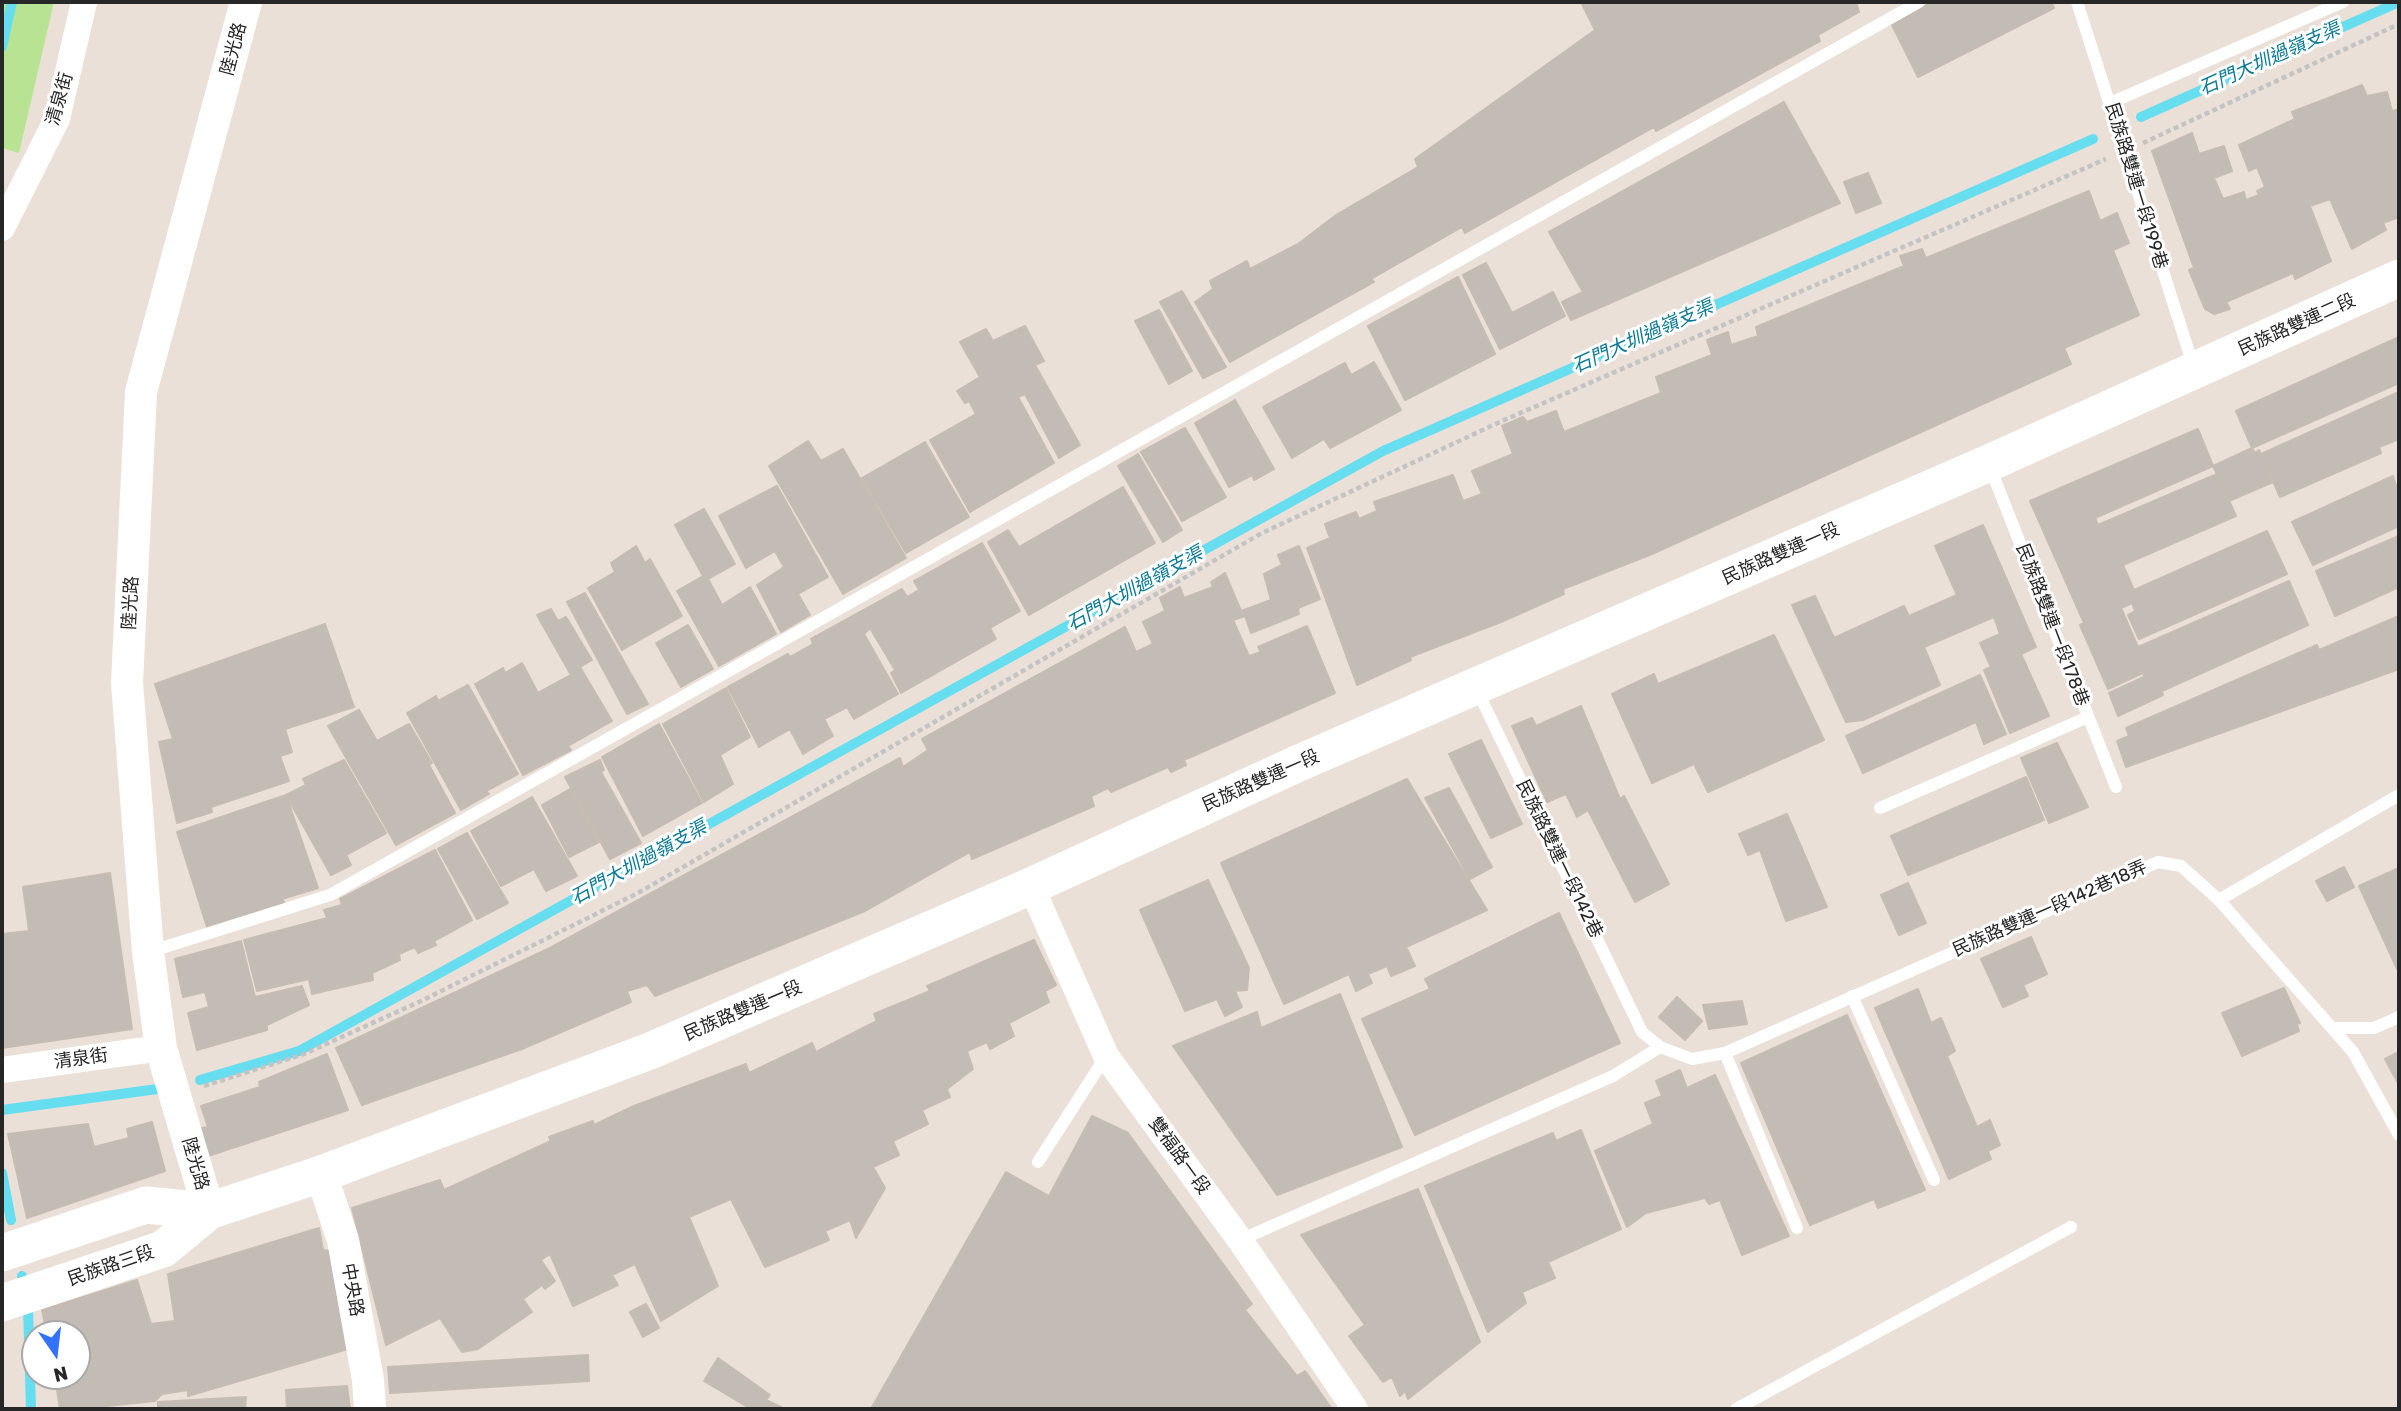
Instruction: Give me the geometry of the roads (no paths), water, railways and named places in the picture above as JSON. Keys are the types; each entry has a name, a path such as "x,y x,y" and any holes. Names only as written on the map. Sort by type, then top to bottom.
{"main road":[{"name":"民族路雙連二段","path":"2195,371 2399,278"},
{"name":"民族路雙連一段","path":"321,1174 650,1051 1031,886 1475,687 2195,371"},
{"name":"民族路三段","path":"2,1254 146,1205 209,1210 321,1174"},
{"name":"民族路三段","path":"5,1303 163,1249 209,1210"}],"street":[{"name":"清泉街","path":"2,228 9,200 57,119 83,2"},
{"name":"陸光路","path":"209,1210 161,1048 148,952 127,683 141,392 246,2"},
{"name":"雙福路一段","path":"1031,886 1106,1056 1240,1240 1355,1409"},
{"name":"清泉街","path":"2,1070 161,1048"},
{"name":"中央路","path":"321,1174 343,1240 368,1380 370,1409"}],"lane":[{"path":"148,952 330,895 1919,2"},
{"name":"民族路雙連一段199巷","path":"2077,2 2195,371"},
{"path":"2110,103 2343,2"},
{"name":"民族路雙連一段178巷","path":"1989,463 2116,787"},
{"name":"民族路雙連一段142巷","path":"1475,687 1642,1032"},
{"path":"1880,808 2088,717"},
{"path":"2219,900 2399,795"},
{"name":"民族路雙連一段142巷18弄","path":"1642,1032 1660,1048 1692,1059 1725,1053 2158,862 2181,866 2219,900 2332,1028 2353,1052 2399,1135"},
{"path":"1852,996 1934,1180"},
{"path":"2332,1028 2374,1028 2399,1017"},
{"path":"1240,1240 1613,1076 1660,1048"},
{"path":"1725,1053 1797,1228"},
{"path":"1038,1161 1106,1056"},
{"path":"1736,1409 2071,1227"}],"waterway":[{"name":"石門大圳過嶺支渠","path":"2,47 12,2"},
{"name":"石門大圳過嶺支渠","path":"2141,117 2399,2"},
{"name":"石門大圳過嶺支渠","path":"200,1080 299,1051 1383,451 2093,139"},
{"name":"石門大圳過嶺支渠","path":"2,1110 165,1088"},
{"path":"2,1173 11,1220"},
{"path":"22,1276 28,1308 31,1409"}]}
